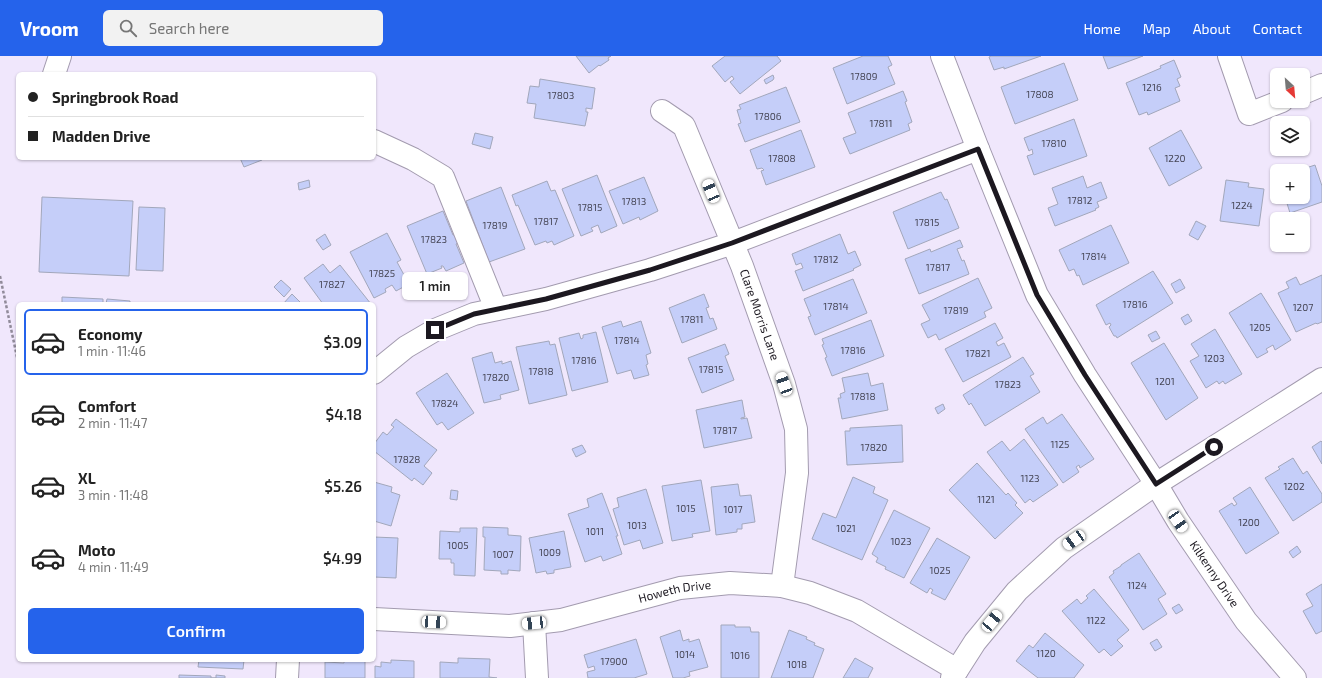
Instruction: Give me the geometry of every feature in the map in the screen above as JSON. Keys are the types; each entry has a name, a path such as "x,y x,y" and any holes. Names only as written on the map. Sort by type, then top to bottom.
{"street":[{"path":"55,72 60,56"},
{"name":"Kilkenny Drive","path":"942,56 1037,295 1085,375 1156,484 1178,521 1246,621 1295,678"},
{"path":"1229,56 1249,114 1270,106"},
{"path":"1310,90 1322,85"},
{"name":"Clare Morris Lane","path":"662,111 684,126 732,243 784,384 796,429 797,473 782,586"},
{"path":"376,142 413,159 443,177 496,309"},
{"path":"376,371 406,347 435,330 474,314 546,299 650,270 732,243 978,149"},
{"path":"955,674 975,642 1022,586 1064,548 1156,484 1322,379"},
{"name":"Howeth Drive","path":"376,619 510,626 561,620 680,588 730,582 782,586 810,593 857,612 955,674"},
{"path":"534,623 537,678"},
{"path":"287,678 288,662"}],"path":[{"path":"0,276 16,352"}],"building":[{"path":"576,56 611,56 608,58 609,60 600,66 599,65 589,73"},
{"path":"725,56 777,56 781,61 740,94 730,82 734,79 732,76 725,82 712,66"},
{"path":"863,56 888,56 892,65 888,67 895,84 847,104 833,68"},
{"path":"1041,56 1004,69 1004,67 994,70 989,57"},
{"path":"1103,56 1143,56 1108,69"},
{"path":"1174,60 1181,77 1177,79 1180,86 1175,88 1180,101 1148,115 1147,112 1139,115 1126,83 1161,68 1160,66"},
{"path":"1064,63 1078,100 1015,124 1001,87"},
{"path":"773,75 773,80 766,84 764,80"},
{"path":"540,79 595,88 592,109 586,108 586,112 588,112 585,126 534,118 536,104 527,103 530,86 539,87"},
{"path":"786,87 800,122 745,142 738,124 741,123 737,110 741,109 739,105"},
{"path":"903,91 912,122 908,124 910,130 850,154 843,138 856,133 848,113"},
{"path":"1074,119 1087,156 1034,175 1027,156 1033,154 1032,149 1029,151 1024,138"},
{"path":"801,130 815,167 766,185 761,171 764,170 762,168 757,169 750,150"},
{"path":"1181,130 1202,168 1169,186 1149,148"},
{"path":"475,133 493,137 490,149 472,144"},
{"path":"241,160 262,160 244,167"},
{"path":"1315,165 1322,186 1322,202 1290,212 1287,204 1310,204 1310,167"},
{"path":"597,175 617,226 601,233 598,225 591,228 593,231 581,236 562,189"},
{"path":"1083,176 1087,188 1101,182 1107,198 1097,202 1099,207 1095,209 1096,210 1055,226 1048,208 1058,204 1052,188"},
{"path":"644,177 658,211 640,220 639,217 623,224 609,191"},
{"path":"309,180 310,187 299,190 298,183"},
{"path":"1226,180 1249,183 1248,187 1264,189 1259,226 1220,221"},
{"path":"547,181 551,191 555,190 574,236 554,245 552,241 547,243 546,241 535,245 518,205 516,206 512,195"},
{"path":"501,187 525,249 489,262 466,201"},
{"path":"941,192 945,200 947,199 959,228 908,249 893,212"},
{"path":"42,197 133,201 129,276 39,272"},
{"path":"139,207 165,208 163,271 136,270"},
{"path":"443,211 453,235 455,235 458,243 456,244 464,263 446,271 443,266 441,266 442,268 427,274 407,226"},
{"path":"1196,221 1206,226 1198,240 1189,235"},
{"path":"1111,225 1129,263 1083,285 1079,275 1077,276 1074,269 1069,271 1059,250"},
{"path":"387,233 401,260 397,262 409,284 396,291 392,285 385,289 386,292 374,298 350,252"},
{"path":"325,234 331,245 323,250 316,240"},
{"path":"840,234 848,254 855,251 861,265 853,269 854,270 803,291 795,271 803,268 801,263 796,265 792,254"},
{"path":"960,240 963,247 957,249 962,261 964,260 969,274 919,294 905,259 930,249 931,252"},
{"path":"323,264 330,273 340,265 369,302 322,302 304,278"},
{"path":"1153,271 1173,303 1117,338 1114,336 1109,327 1111,325 1110,323 1106,325 1096,305"},
{"path":"1322,275 1322,322 1316,323 1296,332 1278,293 1289,288 1286,282 1296,277 1300,285"},
{"path":"978,278 992,308 984,312 986,317 939,340 936,334 928,338 921,324 930,320 922,305"},
{"path":"853,279 867,313 815,335 808,317 811,316 804,299"},
{"path":"1180,279 1185,288 1176,293 1171,284"},
{"path":"281,280 291,289 284,297 274,287"},
{"path":"1261,293 1291,340 1275,350 1273,345 1266,349 1268,352 1257,358 1229,313"},
{"path":"292,294 300,302 285,302"},
{"path":"704,294 709,307 706,308 710,319 713,318 717,329 682,343 669,308"},
{"path":"62,297 103,299 103,302 62,302"},
{"path":"107,299 130,301 130,302 106,302"},
{"path":"1188,314 1192,321 1185,325 1181,318"},
{"path":"871,320 884,356 832,376 825,358 827,357 822,345 824,344 822,339"},
{"path":"621,321 623,327 641,321 651,353 646,355 648,364 646,365 649,375 634,379 631,370 617,374 602,327"},
{"path":"995,323 1003,338 996,342 998,346 1004,343 1011,357 963,382 945,349"},
{"path":"1215,329 1242,374 1225,384 1223,381 1219,384 1217,381 1206,388 1190,361 1199,356 1191,344"},
{"path":"1156,331 1160,338 1152,342 1148,335"},
{"path":"596,332 608,382 572,391 559,338 579,333 581,339 583,338 583,335"},
{"path":"549,341 550,345 555,344 567,395 529,404 516,347"},
{"path":"1164,343 1198,398 1166,420 1131,363"},
{"path":"725,344 729,354 725,356 734,380 702,393 688,358"},
{"path":"492,352 495,363 502,361 502,364 511,361 519,390 500,395 501,399 484,403 472,358"},
{"path":"1023,357 1034,374 1030,376 1040,392 985,426 971,403 969,405 963,395"},
{"path":"447,373 474,413 448,430 442,422 437,425 416,393"},
{"path":"868,373 871,386 883,383 888,410 842,419 838,398 841,398 840,394 845,392 842,378"},
{"path":"742,400 745,417 741,419 747,418 752,438 704,448 696,410"},
{"path":"943,404 945,409 938,414 935,408"},
{"path":"1062,414 1094,459 1080,468 1079,465 1076,467 1079,472 1063,483 1025,429 1043,417 1047,424"},
{"path":"396,419 437,450 424,466 432,473 423,485 414,478 412,481 376,453 376,441 383,432 387,435 394,427 391,425"},
{"path":"902,425 903,462 847,465 845,431 850,431 850,428"},
{"path":"1024,439 1058,485 1033,502 1030,499 1025,503 987,452 1002,441 1010,451"},
{"path":"1321,441 1322,442 1322,464 1312,447"},
{"path":"582,445 586,452 576,457 572,449"},
{"path":"1293,458 1303,474 1307,471 1322,494 1322,502 1293,521 1265,478 1280,469 1278,467"},
{"path":"977,463 1006,495 1008,493 1017,503 1015,505 1023,513 995,539 949,490"},
{"path":"853,477 875,487 873,493 888,500 862,560 812,539 823,513 836,518"},
{"path":"701,480 710,531 692,534 693,537 672,541 662,486"},
{"path":"376,483 392,487 391,492 400,495 391,526 376,522"},
{"path":"738,484 740,496 751,495 755,522 742,524 742,529 737,529 737,532 716,535 711,487"},
{"path":"1250,487 1279,533 1246,554 1219,511 1232,503 1234,506 1237,504 1233,498"},
{"path":"646,489 663,543 643,549 640,540 624,545 613,509 619,507 617,498"},
{"path":"451,490 458,491 457,500 450,499"},
{"path":"602,493 618,536 616,536 622,554 603,561 601,556 585,562 568,514 589,507 587,499"},
{"path":"894,510 930,528 904,578 885,569 886,567 876,562 878,558 872,554"},
{"path":"483,527 508,528 508,535 521,536 520,571 508,570 508,574 501,574 501,571 484,570 485,537 483,537"},
{"path":"460,528 477,528 475,576 454,575 454,563 451,563 451,559 439,559 440,531 460,532"},
{"path":"564,531 571,567 554,570 554,573 547,574 546,571 536,573 529,538"},
{"path":"376,537 398,538 396,578 376,577"},
{"path":"937,538 970,557 945,600 931,593 933,590 930,588 927,593 910,583"},
{"path":"1297,546 1301,552 1293,558 1289,552"},
{"path":"1139,553 1166,594 1158,599 1167,614 1143,630 1109,577 1114,573 1113,571"},
{"path":"1322,584 1322,631 1316,634 1303,611 1313,606 1306,594"},
{"path":"1094,589 1129,630 1117,640 1123,646 1111,656 1104,649 1099,653 1062,611 1077,599 1081,604 1088,598 1086,596"},
{"path":"1179,604 1183,610 1176,614 1172,608"},
{"path":"721,625 750,627 751,632 759,632 759,678 721,678"},
{"path":"680,630 683,641 689,639 689,642 699,639 708,667 689,672 690,676 673,678 660,637"},
{"path":"789,630 807,637 806,639 815,643 814,645 824,649 813,678 771,678"},
{"path":"1045,633 1084,665 1074,678 1038,678 1016,661 1029,645 1033,648"},
{"path":"636,639 647,674 634,678 588,678 587,672 595,670 594,666 588,668 584,655"},
{"path":"1157,639 1162,647 1155,651 1150,643"},
{"path":"458,658 490,659 489,677 497,678 440,678 440,662 458,663"},
{"path":"855,658 873,668 868,678 843,678"},
{"path":"391,660 414,661 414,678 375,678 375,666 381,667 381,662 391,663"},
{"path":"199,662 244,662 243,669 198,667"},
{"path":"325,662 365,662 365,678 325,678"},
{"path":"179,675 211,676 211,678 179,678"},
{"path":"216,675 225,676 225,678 216,678"}],"route":[{"path":"435,330 474,314 546,299 650,270 732,243 978,149 1037,295 1085,375 1156,484 1214,447"}]}
